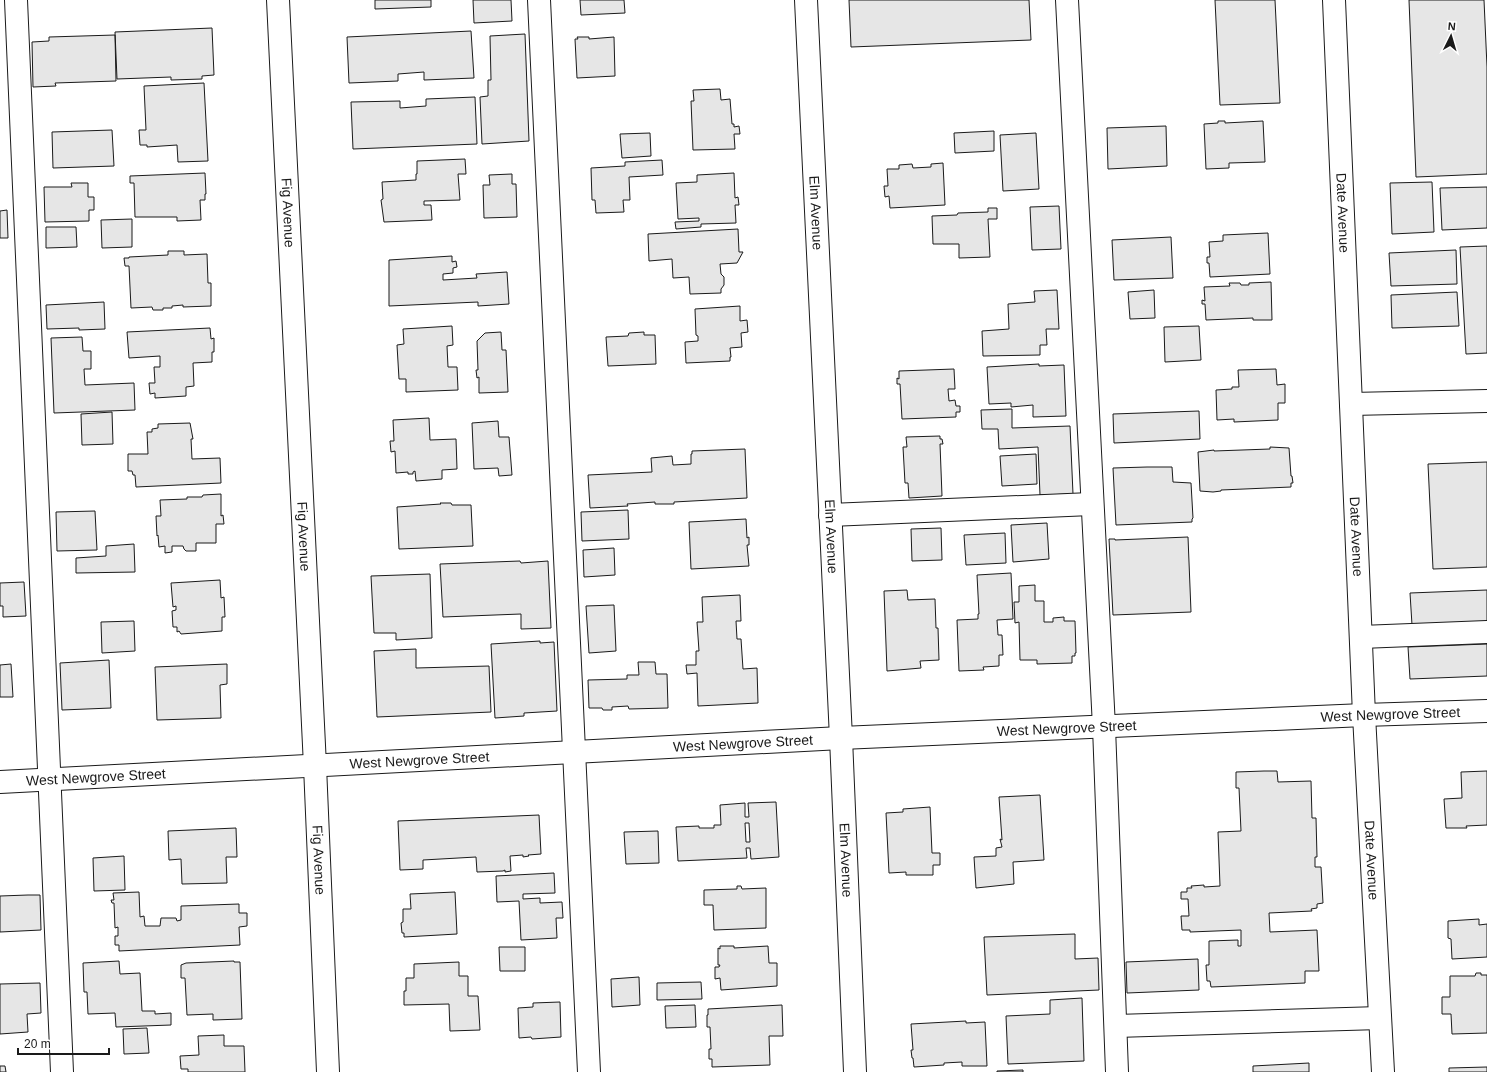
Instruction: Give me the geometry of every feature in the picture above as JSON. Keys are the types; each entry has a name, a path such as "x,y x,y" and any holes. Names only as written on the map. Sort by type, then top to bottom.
{"street":[{"path":"16,0 62,1072"},
{"name":"Fig Avenue","path":"278,0 315,766 328,1072"},
{"path":"539,0 589,1072"},
{"name":"Elm Avenue","path":"806,0 855,1072"},
{"path":"1067,0 1091,504 1104,727 1117,1072"},
{"name":"Date Avenue","path":"1334,0 1364,715 1383,1072"},
{"path":"1351,404 1487,400"},
{"path":"830,515 1091,504"},
{"path":"1361,637 1487,632"},
{"name":"West Newgrove Street","path":"0,782 50,781 840,738 1487,711"},
{"path":"1116,1026 1380,1018"}],"building":[{"path":"375,0 431,0 431,7 375,9"},
{"path":"473,0 511,0 512,21 474,23"},
{"path":"580,0 624,0 625,13 581,15"},
{"path":"849,0 1029,0 1031,40 851,47"},
{"path":"1215,0 1275,0 1280,103 1220,105"},
{"path":"1409,0 1484,0 1487,67 1487,174 1416,177"},
{"path":"212,28 214,75 202,76 202,79 171,80 171,77 117,79 115,32"},
{"path":"471,31 474,78 424,80 424,72 398,74 398,81 349,83 347,37"},
{"path":"525,34 529,141 482,144 480,97 488,96 488,80 491,80 490,36"},
{"path":"115,35 116,81 55,83 56,86 33,87 32,42 49,41 49,37"},
{"path":"577,37 589,37 589,39 614,37 615,76 577,78 575,39 578,39"},
{"path":"204,83 208,161 178,162 177,145 147,147 147,145 140,145 139,130 146,130 144,86"},
{"path":"720,89 721,100 730,99 732,124 734,124 734,127 739,126 740,134 734,134 735,149 693,150 691,101 694,101 693,90"},
{"path":"475,97 477,144 353,149 351,102 400,101 400,108 426,106 426,99"},
{"path":"1218,121 1225,121 1225,123 1263,121 1265,162 1229,163 1229,168 1206,169 1204,124 1218,123"},
{"path":"1166,126 1167,166 1108,169 1107,128"},
{"path":"112,130 114,166 53,168 52,132"},
{"path":"994,131 994,151 955,153 954,133"},
{"path":"650,133 651,156 622,158 620,134"},
{"path":"1036,133 1039,189 1003,191 1000,135"},
{"path":"465,159 466,174 458,174 460,200 424,201 424,205 431,205 432,220 384,222 381,200 383,199 382,182 416,180 417,161"},
{"path":"662,160 663,175 629,177 630,200 623,200 624,212 596,213 595,200 592,200 591,168 625,166 625,162"},
{"path":"943,163 945,205 890,208 889,196 885,197 884,186 888,186 887,169 899,169 899,165 912,164 913,168 931,167 931,164"},
{"path":"205,173 206,194 205,200 200,200 201,220 177,221 177,217 135,217 134,183 130,183 130,176"},
{"path":"734,173 735,198 738,197 739,205 735,205 736,223 701,224 701,227 676,229 675,222 699,221 699,218 678,219 676,183 697,182 697,175"},
{"path":"512,174 512,184 516,184 517,217 484,218 483,185 490,185 489,175"},
{"path":"1432,182 1434,232 1392,234 1390,183"},
{"path":"71,183 88,183 88,197 94,197 94,210 89,210 89,221 45,222 44,187 72,187"},
{"path":"1487,187 1487,228 1442,230 1440,188"},
{"path":"1059,206 1061,249 1032,250 1030,207"},
{"path":"988,208 997,208 997,219 988,219 990,257 959,258 959,244 933,244 932,216 988,212"},
{"path":"7,210 8,238 0,238 0,211"},
{"path":"132,219 132,247 102,248 101,220"},
{"path":"46,227 76,227 77,247 46,248"},
{"path":"738,229 739,252 743,252 737,263 720,264 721,274 724,277 724,285 721,289 721,293 690,294 689,277 673,278 672,259 649,261 648,234"},
{"path":"1268,233 1270,274 1210,277 1209,263 1207,263 1207,257 1210,257 1209,242 1223,241 1223,235"},
{"path":"1171,237 1173,278 1114,280 1112,240"},
{"path":"1487,246 1487,353 1466,354 1460,247"},
{"path":"1456,250 1457,284 1391,286 1389,253"},
{"path":"168,251 184,251 184,255 207,254 208,283 211,283 211,306 183,307 183,305 172,306 172,308 163,308 163,310 153,310 152,307 131,308 129,266 125,266 124,258 168,255"},
{"path":"452,256 452,262 456,261 457,267 453,268 453,273 443,274 443,280 477,278 476,274 507,272 509,304 478,306 478,302 389,306 389,260"},
{"path":"1271,282 1272,320 1253,320 1253,318 1206,320 1205,304 1202,304 1202,300 1205,301 1204,287 1230,286 1229,283 1249,285 1249,283"},
{"path":"1057,290 1059,329 1046,329 1047,345 1040,345 1040,355 983,356 982,331 1009,329 1008,304 1035,302 1034,291"},
{"path":"1154,290 1155,318 1130,319 1128,292"},
{"path":"1457,292 1459,326 1392,328 1391,295"},
{"path":"104,302 105,329 47,329 46,305"},
{"path":"740,306 740,321 747,320 748,332 741,333 742,347 730,348 730,361 686,363 685,342 698,341 698,336 696,335 695,309"},
{"path":"452,326 453,345 447,346 448,367 457,367 458,390 406,392 406,379 399,379 397,345 404,344 403,329"},
{"path":"1199,326 1201,360 1165,362 1164,327"},
{"path":"210,328 211,339 214,338 212,362 193,363 194,386 186,387 186,396 155,398 155,393 150,394 149,383 155,383 154,367 160,367 160,356 129,358 127,332"},
{"path":"501,332 502,350 506,350 508,392 479,393 479,377 477,378 476,370 478,370 477,341 485,333"},
{"path":"644,332 644,335 655,335 656,364 608,366 606,337 628,336 629,333"},
{"path":"82,337 83,351 91,351 91,369 84,369 85,385 134,383 135,410 54,413 51,338"},
{"path":"1039,364 1039,366 1064,365 1066,416 1033,417 1033,405 1011,407 1011,403 989,404 987,367"},
{"path":"954,369 955,389 948,389 949,401 955,400 956,406 960,406 960,412 956,412 956,417 902,419 900,384 897,384 897,378 899,379 899,371"},
{"path":"1276,369 1277,385 1285,384 1285,403 1278,403 1278,420 1234,422 1234,419 1217,420 1216,390 1239,387 1238,370"},
{"path":"1012,409 1012,428 1070,426 1073,494 1040,495 1038,447 999,449 998,429 982,429 981,410"},
{"path":"1199,411 1200,439 1114,443 1113,414"},
{"path":"112,412 113,444 82,445 81,414"},
{"path":"429,418 430,440 456,439 457,469 442,470 442,479 416,481 415,471 413,474 408,474 408,472 396,473 395,451 391,452 390,441 394,441 393,420"},
{"path":"498,421 499,437 509,437 512,475 499,476 498,468 474,469 472,423"},
{"path":"190,423 193,439 191,439 192,459 220,458 221,483 136,487 135,475 133,475 132,471 128,471 128,454 148,454 147,432 152,432 152,429 158,428 158,424"},
{"path":"940,436 943,444 940,444 942,496 909,498 908,483 905,483 903,447 907,447 906,437"},
{"path":"1270,447 1289,448 1293,483 1291,483 1291,487 1221,490 1213,492 1200,491 1198,452 1214,450 1270,449"},
{"path":"745,449 747,498 674,502 674,504 655,504 655,502 627,504 628,506 590,508 588,475 652,472 651,458 672,456 673,465 691,464 692,451"},
{"path":"1036,454 1037,484 1002,486 1000,456"},
{"path":"1487,462 1487,567 1433,569 1428,464"},
{"path":"1172,467 1173,482 1191,483 1192,522 1116,525 1113,468"},
{"path":"221,494 221,516 223,515 224,524 216,524 216,543 196,543 196,551 186,551 183,546 172,546 172,552 165,553 165,546 159,547 156,516 161,516 160,500 187,499 187,497 202,497 203,495"},
{"path":"440,503 451,503 452,505 471,505 473,546 399,549 397,507 441,504"},
{"path":"628,510 629,539 582,541 581,512"},
{"path":"95,511 97,550 57,551 56,512"},
{"path":"746,519 747,538 749,537 749,545 747,545 749,566 691,569 689,522"},
{"path":"1047,523 1049,559 1013,562 1011,525"},
{"path":"941,528 942,560 912,561 911,529"},
{"path":"1005,533 1006,563 966,565 964,535"},
{"path":"1188,537 1191,612 1113,615 1109,539"},
{"path":"134,544 135,572 76,573 76,558 106,556 106,546"},
{"path":"614,548 615,575 584,577 583,550"},
{"path":"520,561 521,563 548,561 551,628 521,629 521,614 443,617 440,564"},
{"path":"1011,573 1013,619 997,620 998,635 1002,635 1003,655 999,655 999,666 983,667 984,670 959,671 957,620 978,619 977,575"},
{"path":"430,574 432,638 396,640 396,633 374,633 371,576"},
{"path":"220,580 221,598 224,597 225,617 222,617 222,631 181,634 179,631 177,632 177,627 173,627 172,611 176,610 176,606 173,607 171,583"},
{"path":"24,582 26,616 3,617 3,606 0,606 0,583"},
{"path":"1035,585 1035,601 1044,601 1044,622 1053,622 1053,618 1064,617 1064,621 1075,621 1076,653 1075,656 1072,656 1072,663 1037,664 1037,660 1020,660 1019,622 1015,623 1014,602 1019,602 1019,586"},
{"path":"907,590 908,600 935,599 939,660 920,661 921,668 887,671 884,591"},
{"path":"1487,590 1487,622 1412,625 1410,593"},
{"path":"740,595 741,621 736,621 737,639 741,639 743,669 757,668 758,703 698,706 697,673 687,674 686,665 696,665 696,651 699,651 697,622 703,622 702,597"},
{"path":"614,605 616,651 589,653 586,606"},
{"path":"134,621 135,651 102,653 101,622"},
{"path":"540,641 540,643 554,642 557,711 524,713 524,716 495,718 491,644"},
{"path":"1487,644 1487,676 1410,679 1408,647"},
{"path":"416,649 416,668 489,666 491,712 377,717 374,651"},
{"path":"109,660 111,708 62,710 60,663"},
{"path":"638,662 655,662 656,674 667,674 668,708 629,709 628,706 612,707 612,710 603,710 602,708 589,708 588,680 627,679 627,675 639,675"},
{"path":"11,664 13,697 0,697 0,665"},
{"path":"227,664 227,684 220,685 221,718 157,720 155,667"},
{"path":"1277,771 1278,782 1311,781 1312,818 1316,818 1317,857 1315,857 1315,867 1321,867 1323,903 1317,904 1317,908 1311,909 1312,911 1269,913 1270,932 1317,930 1319,971 1305,971 1305,983 1211,987 1210,981 1207,981 1206,965 1209,965 1209,941 1238,940 1238,946 1241,946 1241,930 1190,932 1190,930 1182,930 1181,916 1189,916 1188,899 1181,899 1181,892 1187,892 1187,888 1192,888 1191,886 1220,886 1218,832 1241,831 1239,788 1236,788 1236,772"},
{"path":"1487,771 1487,825 1466,826 1467,828 1446,828 1444,799 1462,798 1461,772"},
{"path":"1040,795 1044,860 1013,862 1014,884 976,888 974,857 996,856 996,848 1002,847 1000,839 1002,840 999,797"},
{"path":"776,802 779,857 751,859 750,848 746,848 747,858 678,861 676,827 699,826 699,828 714,828 714,825 721,825 720,805 745,803 745,817 749,817 748,803","holes":["745,823 749,823 750,842 746,842"]},
{"path":"930,807 932,853 940,853 940,865 933,865 933,875 906,875 906,872 889,873 886,813 903,812 903,809"},
{"path":"539,815 541,854 523,857 523,855 510,856 511,871 477,872 476,857 423,860 423,869 400,870 398,821"},
{"path":"236,828 237,857 226,857 227,883 182,884 181,859 169,860 168,831"},
{"path":"658,831 659,863 626,864 624,832"},
{"path":"124,856 125,890 94,891 93,858"},
{"path":"554,873 555,893 523,894 523,899 540,898 540,903 562,902 563,918 556,918 557,938 521,940 519,901 497,902 496,876"},
{"path":"737,886 741,886 742,889 766,888 766,928 714,930 713,905 704,905 704,890 737,889"},
{"path":"139,892 140,917 144,916 145,926 160,926 161,918 176,918 177,921 181,920 181,906 239,904 239,913 247,913 247,926 239,927 240,945 119,951 119,945 115,945 115,936 118,936 118,927 115,928 114,903 112,903 111,900 114,900 113,893"},
{"path":"455,892 457,934 404,937 401,923 403,922 403,909 411,909 410,894"},
{"path":"40,895 41,930 0,932 0,896"},
{"path":"1479,919 1479,925 1487,924 1487,957 1452,959 1451,939 1448,938 1448,921"},
{"path":"1075,934 1075,959 1098,958 1099,990 987,995 984,937"},
{"path":"720,946 734,946 734,948 768,946 769,963 777,963 777,986 721,990 720,978 715,979 715,967 719,967 720,965 718,965 718,948 720,949"},
{"path":"499,947 525,947 525,971 500,971"},
{"path":"1198,959 1199,990 1127,993 1126,962"},
{"path":"119,961 120,974 140,973 142,1011 155,1011 155,1014 171,1013 171,1025 116,1027 115,1013 88,1014 87,992 84,992 83,963"},
{"path":"240,962 242,1019 213,1020 213,1014 187,1015 185,978 181,978 181,965 186,963"},
{"path":"459,962 459,976 468,976 468,996 478,996 480,1030 450,1031 449,1004 404,1005 406,978 414,978 414,964"},
{"path":"1476,973 1487,975 1487,1033 1452,1034 1451,1014 1442,1014 1442,997 1450,997 1450,976 1475,976"},
{"path":"639,977 640,1005 612,1007 611,979"},
{"path":"701,982 702,999 657,1000 657,983"},
{"path":"40,983 41,1013 27,1014 28,1032 0,1034 0,984"},
{"path":"1082,998 1084,1061 1008,1064 1006,1016 1050,1014 1050,1000"},
{"path":"560,1002 561,1037 532,1039 531,1037 519,1038 518,1008 533,1007 533,1003"},
{"path":"695,1005 696,1027 666,1028 665,1006"},
{"path":"782,1005 783,1036 769,1036 770,1065 712,1067 712,1059 709,1059 709,1049 711,1049 710,1027 707,1027 708,1009"},
{"path":"966,1021 966,1023 985,1022 987,1066 962,1066 962,1062 914,1067 911,1050 913,1050 911,1024"},
{"path":"147,1028 149,1053 124,1054 123,1029"},
{"path":"224,1035 224,1046 244,1046 245,1072 188,1072 188,1069 181,1069 180,1056 199,1055 198,1036"},
{"path":"1309,1063 1309,1072 1253,1072 1253,1066"},
{"path":"0,1066 5,1066 6,1072 0,1072"},
{"path":"1487,1067 1487,1072 1449,1072 1449,1068"},
{"path":"1023,1070 1023,1072 997,1072 997,1071"}]}
